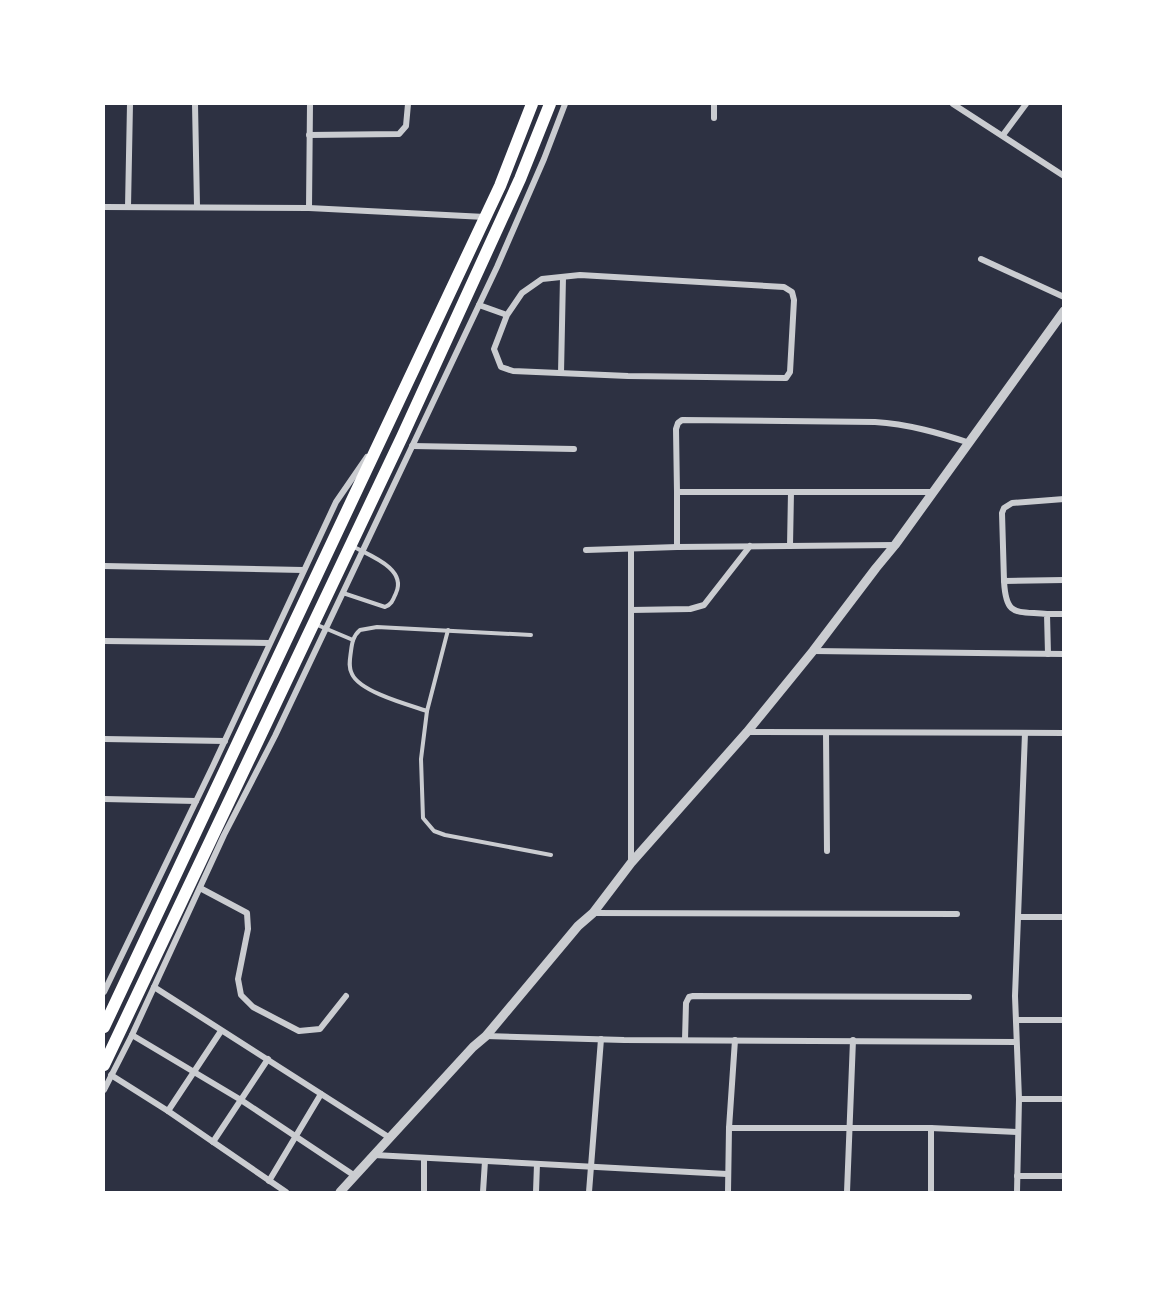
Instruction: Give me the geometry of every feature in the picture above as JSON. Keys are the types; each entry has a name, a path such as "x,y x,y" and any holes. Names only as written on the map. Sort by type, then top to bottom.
{"highway":[{"path":"104,1026 500,186 532,104"},
{"path":"107,1070 520,179 550,104"}],"street":[{"path":"128,207 130,104"},
{"path":"195,104 197,207"},
{"path":"309,208 310,104"},
{"path":"309,135 399,134 406,126 408,104"},
{"path":"104,1090 107,1070 132,1035 224,835 275,736 479,305 544,159 565,104"},
{"path":"714,104 714,118"},
{"path":"953,104 1064,176"},
{"path":"1003,135 1026,104"},
{"path":"104,207 309,208 485,217"},
{"path":"981,259 1064,297"},
{"path":"580,275 784,287 792,292 794,300 790,372 786,378 628,376 513,371 501,366 494,349 507,315 522,292 542,279 580,275"},
{"path":"561,373 563,277"},
{"path":"479,305 507,315"},
{"path":"340,1192 473,1047 486,1036 578,926 593,913 631,862 747,732 895,545 1064,311"},
{"path":"677,547 676,429 682,420 893,423 935,432 970,443"},
{"path":"105,987 225,741 336,502 386,428"},
{"path":"412,446 574,449"},
{"path":"677,492 933,492"},
{"path":"790,546 791,492"},
{"path":"1064,499 1012,503 1004,508 1002,513 1005,599 1010,607 1020,611 1064,614"},
{"path":"586,550 895,545"},
{"path":"631,610 690,609 704,605 750,546"},
{"path":"631,549 631,862"},
{"path":"104,566 303,570"},
{"path":"1004,581 1064,580"},
{"path":"1047,614 1048,654"},
{"path":"104,641 270,644"},
{"path":"813,651 1064,654"},
{"path":"747,732 1064,733"},
{"path":"826,732 827,851"},
{"path":"1017,1192 1019,1098 1016,1020 1024,733"},
{"path":"104,739 225,741"},
{"path":"104,799 196,801"},
{"path":"200,888 247,913 248,929 238,979 241,995 253,1008 299,1031 320,1029 346,996"},
{"path":"593,913 957,914"},
{"path":"1019,917 1064,917"},
{"path":"154,987 390,1138"},
{"path":"685,1041 686,1003 689,997 693,996 969,997"},
{"path":"1016,1020 1064,1020"},
{"path":"168,1111 221,1031"},
{"path":"132,1035 241,1100 355,1176"},
{"path":"486,1036 685,1041 1016,1042"},
{"path":"589,1192 601,1039"},
{"path":"728,1192 729,1128 735,1041"},
{"path":"847,1192 853,1041"},
{"path":"213,1142 268,1059"},
{"path":"107,1070 286,1192"},
{"path":"269,1181 321,1094"},
{"path":"1019,1098 1064,1099"},
{"path":"729,1128 930,1128 1017,1132"},
{"path":"930,1128 932,1192"},
{"path":"374,1155 727,1174"},
{"path":"424,1159 424,1192"},
{"path":"483,1192 485,1161"},
{"path":"536,1192 537,1164"},
{"path":"1017,1176 1064,1176"}],"lane":[{"path":"343,592 381,607 390,605 400,583 397,574 390,568 350,546"},
{"path":"313,624 353,640"},
{"path":"427,711 364,687 355,680 350,672 349,662 356,633 366,628 531,635"},
{"path":"448,630 427,711 421,759 423,818 434,831 454,837 551,855"}]}
